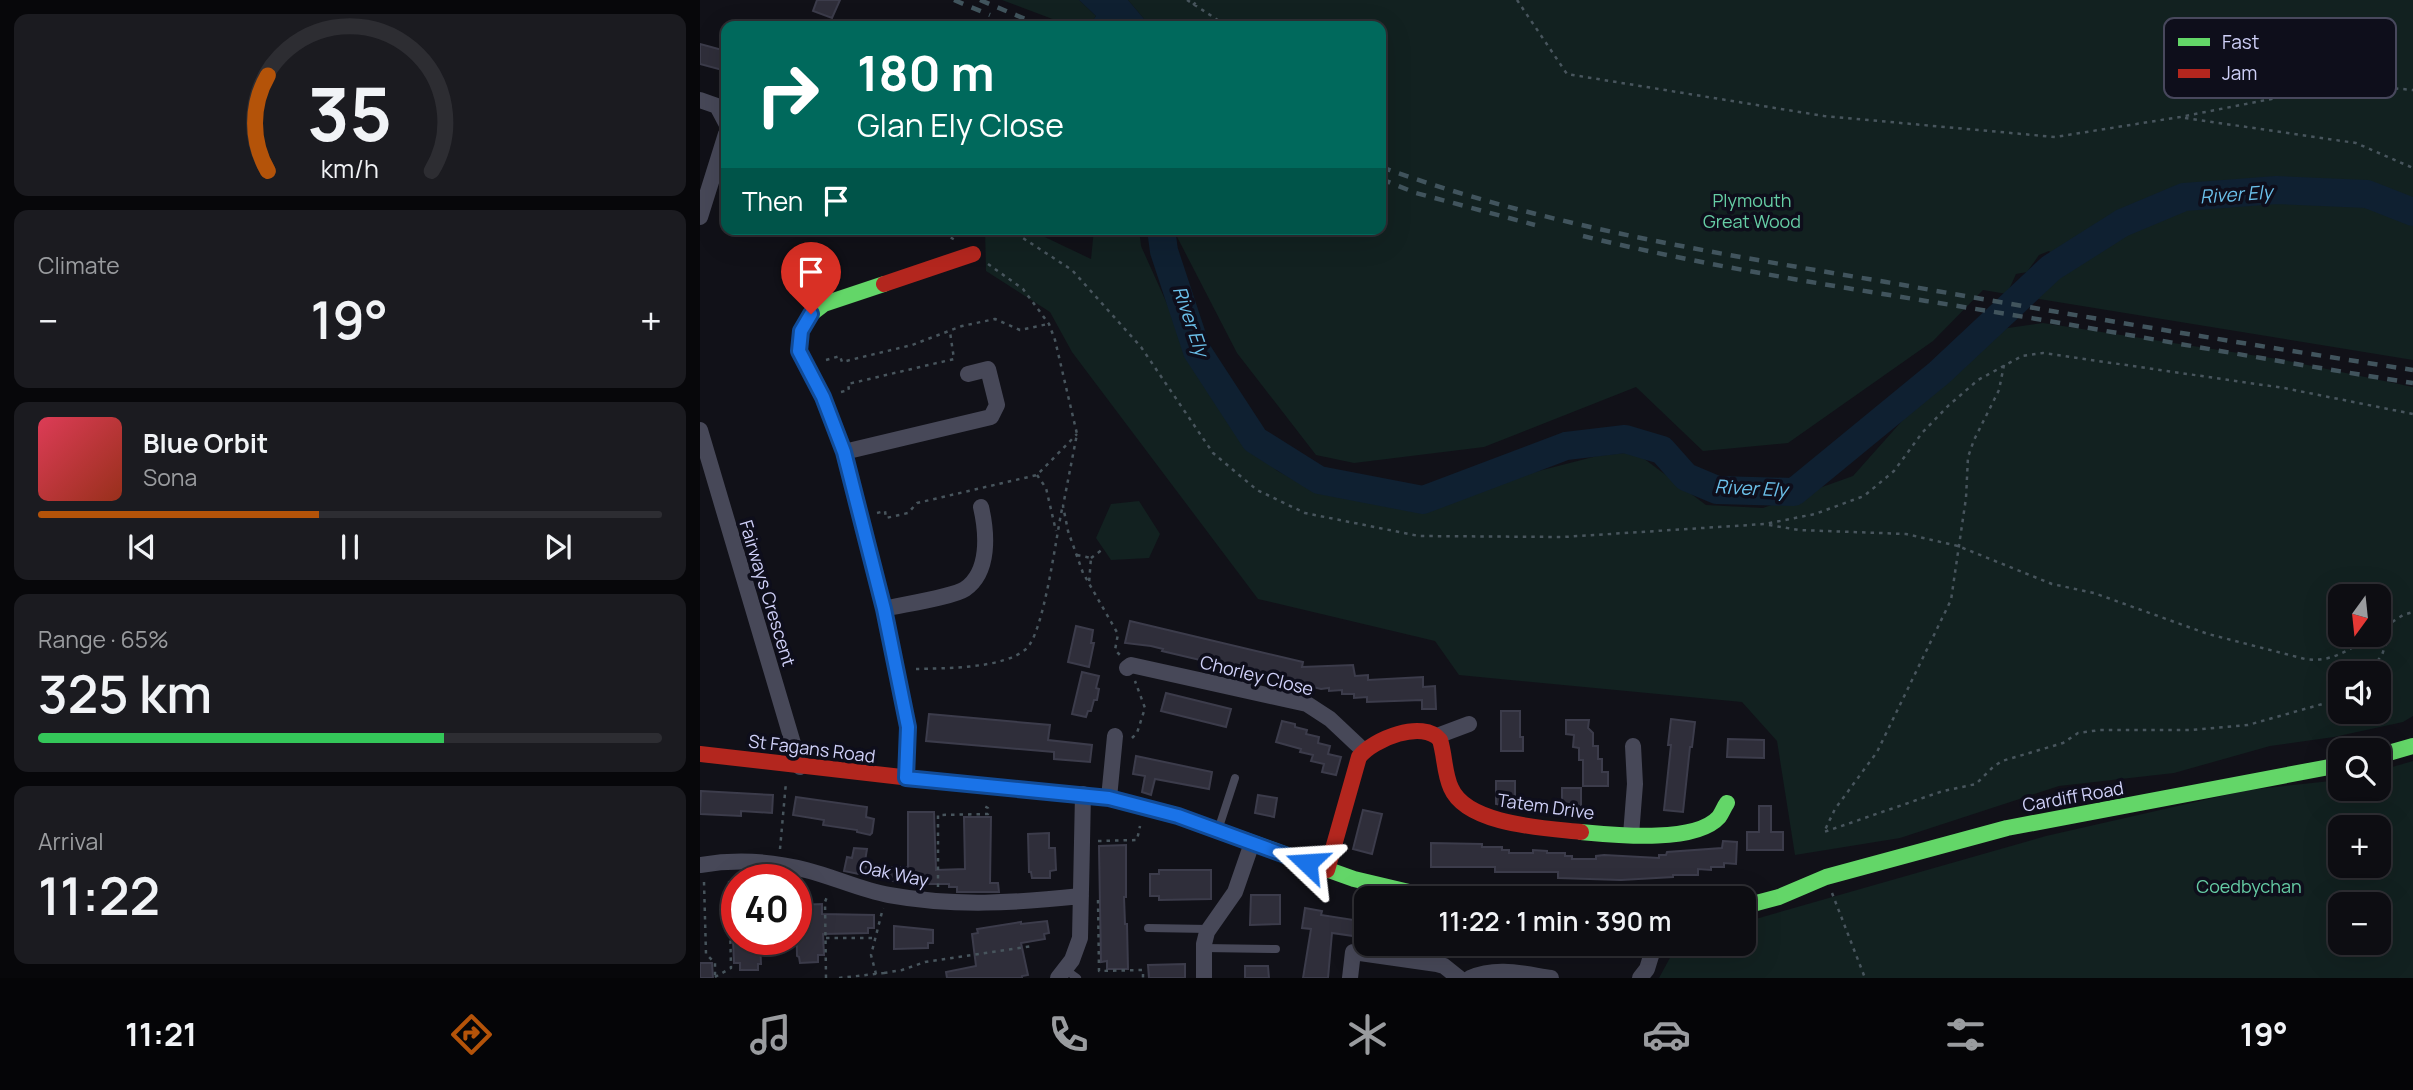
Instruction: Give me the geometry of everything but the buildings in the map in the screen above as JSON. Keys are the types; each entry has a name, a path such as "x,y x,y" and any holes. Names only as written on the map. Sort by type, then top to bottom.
{"street":[{"path":"700,100 717,106 721,113"},
{"path":"700,217 721,150"},
{"path":"906,778 908,727 884,609 844,452 823,397 799,351 801,331 811,314 824,304 973,254"},
{"path":"844,452 991,417 997,405 989,369 968,374"},
{"name":"Fairways Crescent","path":"700,430 794,766"},
{"path":"884,609 962,591 973,582 983,559 985,543 986,527 981,507"},
{"name":"Chorley Close","path":"1129,666 1307,704 1330,719 1364,751"},
{"path":"1327,870 1354,769 1364,751 1399,734 1428,732 1437,736 1469,724"},
{"name":"Tatem Drive","path":"1437,736 1442,743 1446,775 1455,797 1464,807 1487,817 1548,827 1631,835 1670,834 1689,830 1719,817 1727,803"},
{"path":"1109,798 1122,738"},
{"path":"1631,835 1635,785 1633,746"},
{"path":"2391,752 2413,746"},
{"name":"St Fagans Road","path":"700,754 1109,798 1144,806 1327,870 1381,886"},
{"name":"Cardiff Road","path":"1822,880 2007,828 2328,767"},
{"path":"1067,975 1080,938 1083,794"},
{"path":"1204,978 1204,948 1209,929 1235,892 1252,843"},
{"name":"Oak Way","path":"702,864 762,864"},
{"name":"Oak Way","path":"812,873 886,894 939,902 1004,904 1081,897"},
{"path":"1756,902 1822,880"},
{"path":"1350,978 1353,952 1437,964 1459,978"},
{"path":"1640,978 1647,969 1651,956"},
{"path":"1470,978 1499,971 1551,978"}],"lane":[{"path":"1218,830 1235,778"},
{"path":"1148,929 1209,929"},
{"path":"1204,948 1276,949"}],"path":[{"path":"1187,0 1219,21"},
{"path":"1193,5 1199,0"},
{"path":"1517,0 1567,74 1824,116 2055,137 2276,98"},
{"path":"2180,117 2356,143 2413,168"},
{"path":"898,669 970,667 1013,656 1027,648 1038,627 1077,434 1049,324 1023,289 946,235"},
{"path":"1018,235 1072,270 1141,347 1213,453 1257,490 1305,513 1419,536 1563,537 1765,524 1815,513 1864,496 1894,471 1922,433 1978,380 2022,356 2043,353 2284,388 2413,414"},
{"path":"806,365 840,356 842,362 912,345 995,319 1020,330 1049,324"},
{"path":"823,397 849,390 848,384 954,359 950,331"},
{"path":"2004,365 1999,390 1968,457 1966,498 1951,600 1877,752 1835,809 1824,832 1943,791 1976,784 2002,761 2063,743 2078,733 2099,730 2192,730 2248,725 2328,702"},
{"path":"860,517 885,511 887,518 908,513 917,503 1037,475 1077,434"},
{"path":"1037,475 1046,488 1057,532"},
{"path":"1063,506 1068,531 1088,583 1118,635 1115,650 1129,666"},
{"path":"1765,524 1798,530 1906,534 1958,546 2053,584 2094,593 2208,634 2305,659 2316,661 2339,656 2352,648"},
{"path":"1088,583 1091,558 1103,549"},
{"path":"1077,555 1091,558"},
{"path":"2391,623 2413,612"},
{"path":"2377,661 2395,620"},
{"path":"1122,738 1137,733 1145,708 1137,692"},
{"path":"779,864 794,766"},
{"path":"939,902 938,815 988,814 988,808 984,807 986,785"},
{"path":"1097,842 1137,840 1144,806"},
{"path":"702,864 706,954 715,963 715,977 731,968 729,862"},
{"path":"826,978 825,902 833,878"},
{"path":"1822,880 1866,978"},
{"path":"1098,893 1099,971 1143,970 1143,978"},
{"path":"876,974 871,955 886,894"},
{"path":"826,938 875,938"},
{"path":"839,978 876,974 885,976 934,960 1033,946"}],"green space":[{"path":"1002,0 1079,0 1096,16 1092,21 1058,21"},
{"name":"Plymouth Great Wood","path":"1128,0 2413,0 2413,360 2033,298 2048,264 2056,256 2049,251 2039,255 2027,272 2016,274 2007,294 1983,290 1933,341 1788,443 1703,451 1636,387 1484,447 1354,463 1316,455 1237,353 1176,235 1386,235 1386,21 1146,21"},
{"path":"985,235 1041,235 1091,259 1093,235 1140,235 1141,246 1168,306 1203,370 1242,418 1276,470 1316,492 1368,492 1403,503 1597,456 1635,452 1706,505 1763,508 1853,476 1918,403 1927,388 2001,329 2043,323 2284,360 2413,387 2413,716 2403,722 2334,737 2270,746 2174,773 2059,786 1900,838 1795,855 1777,741 1742,702 1459,675 1435,641 1258,599 1072,352 1050,312 986,271"},
{"path":"1139,501 1160,534 1149,558 1111,560 1096,538 1111,504"},
{"name":"Coedbychan","path":"2413,761 2413,978 1659,978 1671,956 1756,956 1756,919 2046,836 2248,790 2328,781 2328,801 2391,801 2391,767"}],"water":[{"path":"1079,0 1128,0 1146,21 1092,21 1096,16"}],"waterway":[{"name":"River Ely","path":"1162,235 1164,251 1197,351 1255,440 1319,480 1423,500 1566,446 1625,439 1662,450 1686,477 1717,490 1794,492 1939,373 2051,268 2122,223 2184,197 2277,190 2367,194 2413,212"}],"railway":[{"path":"954,0 990,15"},
{"path":"980,0 1030,21"},
{"path":"1386,169 1505,206 1630,236 2149,328 2413,370"},
{"path":"1386,181 1416,193 1535,225"},
{"path":"1583,236 1806,281 2413,383"}],"traffic: fast":[{"path":"884,284 824,304 811,314 801,331 799,351 823,397 844,452 884,609 908,727 906,778"},
{"path":"2391,752 2413,746"},
{"path":"1756,903 1779,897 1826,877 2007,828 2328,767"},
{"path":"928,780 1109,798 1178,816 1354,879 1384,886"},
{"path":"1581,832 1653,836 1692,831 1708,826 1719,817 1727,803"}],"traffic: jam":[{"path":"884,284 973,254"},
{"path":"1327,870 1359,757 1386,738 1411,731 1432,734 1440,740 1451,788 1460,800 1473,810 1508,822 1581,832"},
{"path":"700,754 928,780"}],"route":[{"path":"811,314 801,331 799,351 823,397 844,452 884,609 908,727 906,778 1109,798 1178,816 1307,863"}]}
